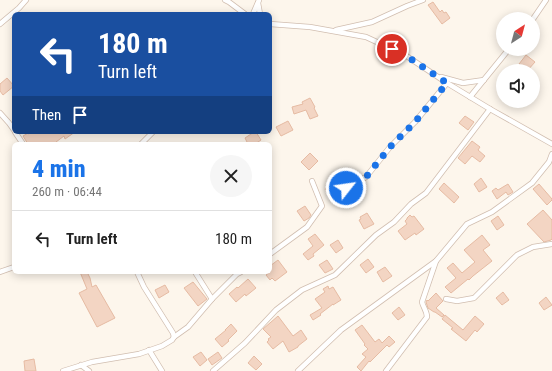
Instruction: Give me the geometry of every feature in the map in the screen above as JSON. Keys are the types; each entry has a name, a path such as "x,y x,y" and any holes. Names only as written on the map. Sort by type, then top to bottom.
{"street":[{"path":"14,12 26,0"},
{"path":"225,0 242,12"},
{"path":"335,31 372,22 423,0"},
{"path":"538,12 546,0"},
{"path":"254,12 258,2"},
{"path":"258,2 260,12"},
{"path":"0,24 12,14"},
{"path":"272,24 310,27 366,37 405,55 470,97 552,144"},
{"path":"470,97 503,56"},
{"path":"437,76 463,83 484,80"},
{"path":"346,188 366,177 390,147 415,122 447,83"},
{"path":"213,371 245,343 276,310 302,290 335,275 376,236 394,222 411,204 426,193 490,109"},
{"path":"0,113 12,128"},
{"path":"143,142 151,134"},
{"path":"298,371 341,330 436,261 467,224 492,212 532,182 549,162 552,154"},
{"path":"272,253 307,227 322,206 312,181"},
{"path":"446,299 457,301 474,298 517,255 533,247 552,244"},
{"path":"386,371 427,317 422,302 436,261"},
{"path":"0,272 12,268"},
{"path":"138,274 174,337"},
{"path":"196,274 212,299"},
{"path":"63,371 92,362 139,354 162,346 188,328 212,299 237,274"},
{"path":"149,350 162,371"},
{"path":"81,365 89,371"}],"building":[{"path":"433,2 440,12 442,10 444,13 446,12 450,18 442,24 428,5"},
{"path":"525,56 535,62 533,64 519,64"},
{"path":"7,78 12,84 12,88 3,95 0,91 0,84"},
{"path":"310,98 318,116 310,119 306,110 294,114 292,107 303,104 302,102"},
{"path":"465,116 474,122 468,130 459,123"},
{"path":"288,121 293,130 281,136 276,127"},
{"path":"26,134 72,134 65,139 64,136 56,142 27,142 23,136"},
{"path":"251,134 257,134 261,140 258,142 247,142 245,138"},
{"path":"472,141 480,147 478,150 485,156 480,162 472,156 465,164 458,158"},
{"path":"310,153 318,161 309,170 301,162"},
{"path":"481,178 487,187 479,192 474,184"},
{"path":"336,179 342,187 331,197 325,189"},
{"path":"444,183 459,197 454,203 439,189"},
{"path":"508,184 513,192 508,195 506,192 497,199 492,191 496,188 498,190"},
{"path":"539,184 552,199 547,205 533,189"},
{"path":"305,206 311,215 304,221 297,211"},
{"path":"543,210 552,220 552,239 544,242 527,224"},
{"path":"367,213 374,224 364,229 359,220 361,219 360,217"},
{"path":"410,215 412,217 414,216 424,229 405,240 398,231 407,224 405,221"},
{"path":"498,216 504,225 497,230 491,221"},
{"path":"315,234 324,245 308,260 303,254 313,246 308,239"},
{"path":"482,235 490,245 483,250 492,261 451,293 445,287 456,278 447,268 453,263 462,273 475,262 464,250"},
{"path":"338,240 343,248 336,253 330,245"},
{"path":"368,259 374,267 366,273 360,265"},
{"path":"278,260 287,272 275,281 272,278 270,280 266,275 272,274 272,264"},
{"path":"327,260 333,269 325,273 319,265"},
{"path":"385,267 392,276 383,282 377,272"},
{"path":"81,274 88,274 92,287 96,285 115,318 97,327 79,293 87,289"},
{"path":"248,279 256,288 246,296 245,294 236,302 229,294"},
{"path":"193,282 207,299 198,306 184,288"},
{"path":"165,285 169,292 159,298 155,290"},
{"path":"328,286 329,289 333,287 341,300 333,304 313,320 310,315 322,308 315,299 325,292 323,289"},
{"path":"503,292 509,300 502,305 496,298"},
{"path":"436,293 443,301 436,308 444,315 442,317 428,308 426,302"},
{"path":"546,297 552,305 544,310 539,303"},
{"path":"399,307 405,315 398,320 392,313"},
{"path":"445,315 463,330 475,316 484,324 477,332 475,330 466,341 451,329 453,328 442,319"},
{"path":"278,316 293,336 301,330 307,339 298,347 289,352 283,341 273,349 267,342 271,337 263,329"},
{"path":"231,324 237,331 222,347 215,339"},
{"path":"362,325 375,342 379,339 382,343 389,336 395,342 389,347 387,345 370,362 369,361 361,371 357,367 366,357 362,354 368,349 355,330"},
{"path":"201,352 207,360 200,366 193,357"},
{"path":"218,352 222,358 212,365 208,359"},
{"path":"254,356 262,364 256,370 248,363"},
{"path":"34,359 36,371 25,371 24,361"}],"route":[{"path":"346,188 366,177 390,147 415,122 447,83 405,55 392,49"}]}
